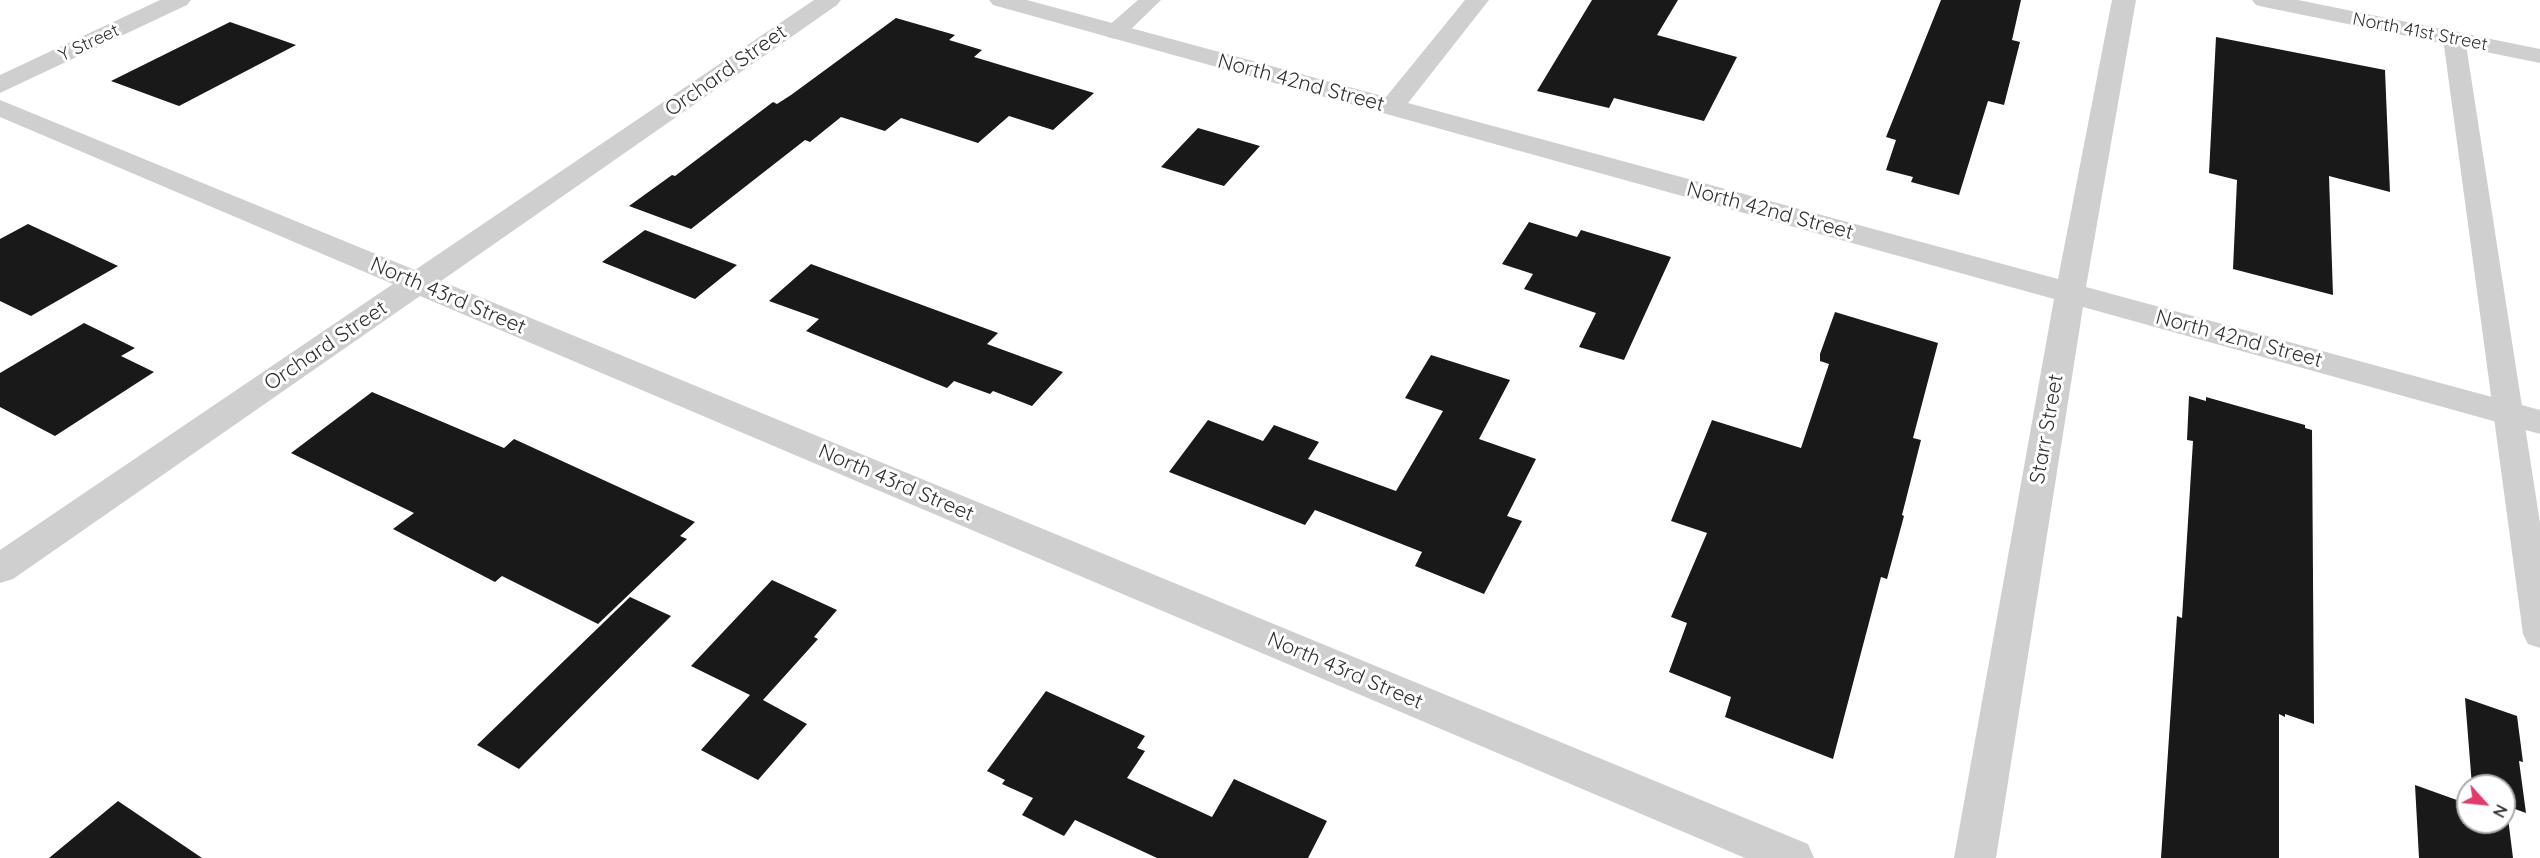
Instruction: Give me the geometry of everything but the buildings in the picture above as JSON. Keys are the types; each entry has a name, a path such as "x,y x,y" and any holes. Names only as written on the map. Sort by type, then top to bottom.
{"street":[{"name":"Y Street","path":"0,85 179,0"},
{"name":"Orchard Street","path":"0,569 829,0"},
{"name":"North 42nd Street","path":"1001,0 2540,422"},
{"path":"1391,108 1477,0"},
{"name":"Starr Street","path":"1975,858 2070,294 2124,0"},
{"name":"North 41st Street","path":"2264,0 2540,56"},
{"name":"North 43rd Street","path":"0,108 1793,858"}],"lane":[{"path":"1115,32 1150,0"},
{"path":"2454,38 2540,634"}]}
